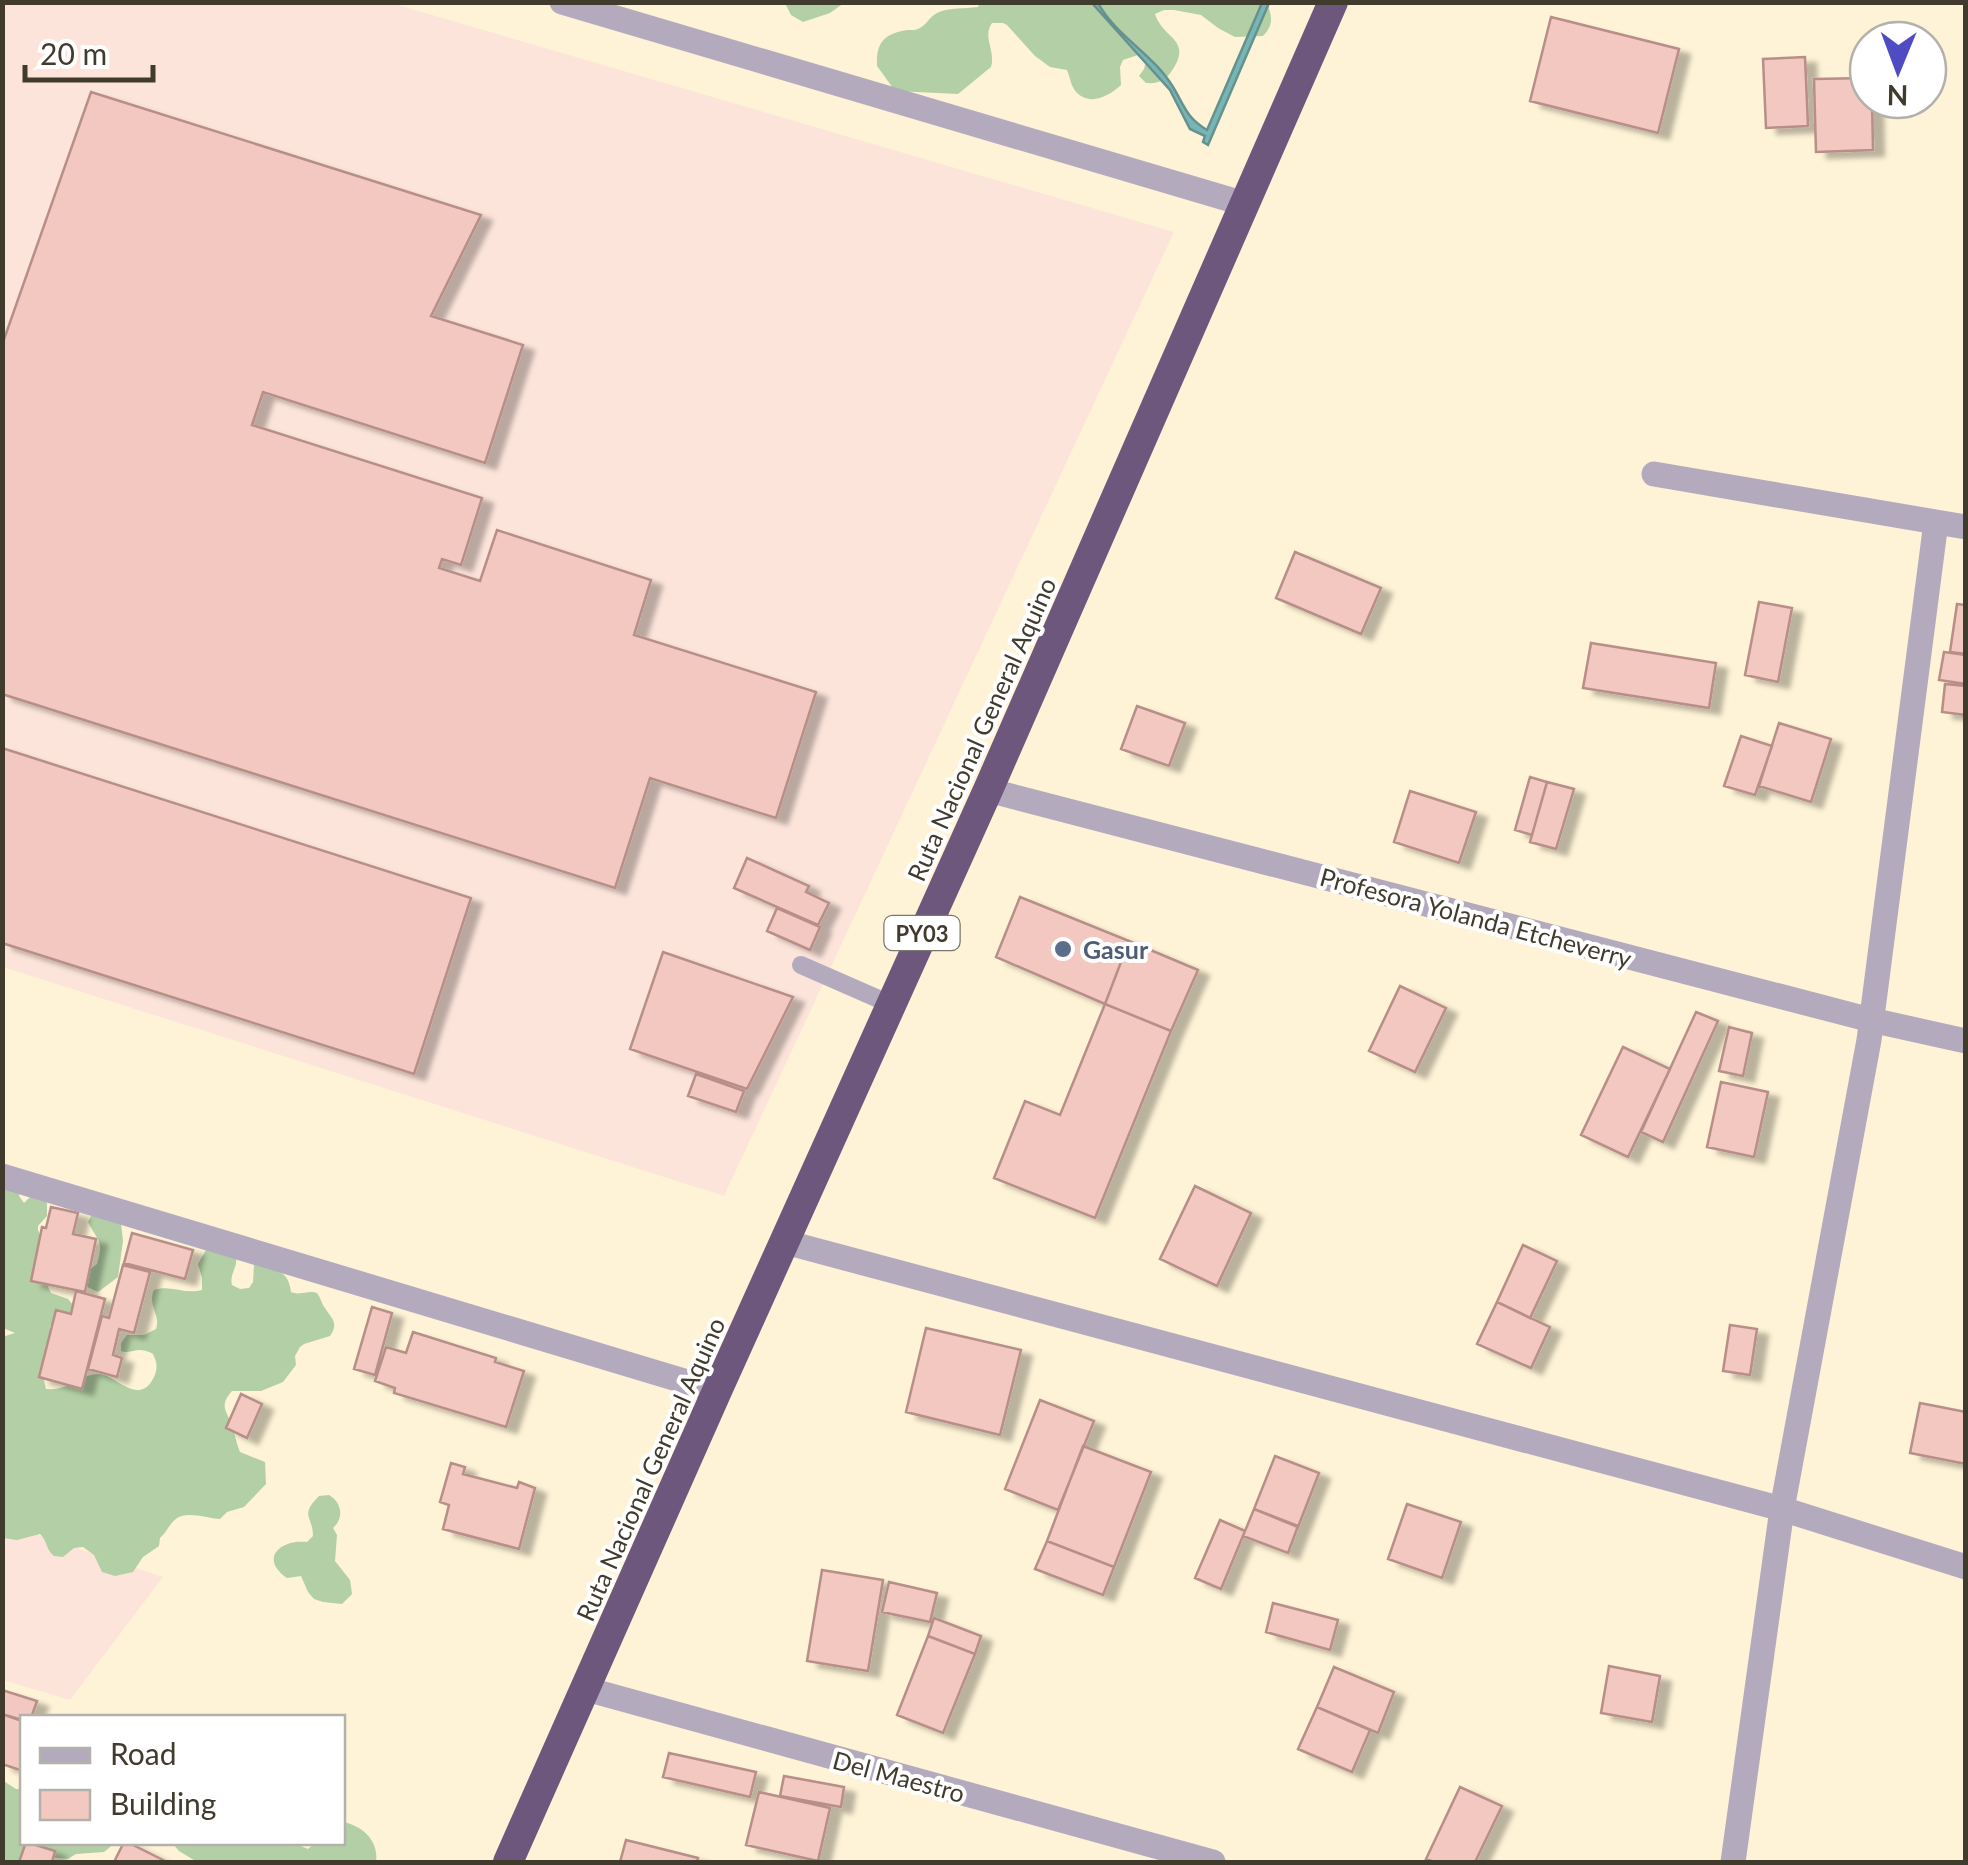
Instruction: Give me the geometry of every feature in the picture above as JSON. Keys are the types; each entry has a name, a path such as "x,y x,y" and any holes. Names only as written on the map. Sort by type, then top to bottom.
{"highway":[{"name":"Ruta Nacional General Aquino","path":"508,1862 988,790 1332,2"}],"street":[{"path":"562,2 1245,204"},
{"path":"1654,474 1966,527"},
{"path":"1733,1862 1782,1509 1872,1020 1936,522"},
{"name":"Profesora Yolanda Etcheverry","path":"988,790 1872,1020 1966,1041"},
{"path":"2,1176 717,1391"},
{"path":"784,1242 1782,1509 1966,1566"},
{"name":"Del Maestro","path":"586,1690 1212,1862"}],"lane":[{"path":"801,965 890,1004"}],"shaded area":[{"path":"3,3 391,3 1174,232 724,1196 3,967"},
{"path":"2,1523 163,1577 70,1700 3,1680"}],"green space":[{"path":"785,2 844,3 830,13 803,22 791,15"},
{"path":"980,3 1267,3 1271,20 1263,36 1235,37 1201,15 1174,10 1155,14 1178,45 1178,59 1170,73 1159,82 1146,83 1139,76 1146,61 1138,55 1123,60 1121,85 1094,99 1077,93 1067,70 1050,67 1035,56 1007,25 992,23 988,34 991,67 958,94 894,90 877,66 879,47 885,39 904,30 918,29 942,11 978,7"},
{"path":"3,1188 20,1190 24,1203 31,1196 47,1203 47,1216 38,1230 47,1285 51,1293 68,1299 74,1306 73,1315 50,1326 46,1389 62,1388 99,1374 134,1390 148,1386 156,1371 153,1354 121,1351 121,1343 127,1335 144,1335 156,1329 154,1290 202,1290 198,1264 207,1248 236,1257 232,1285 249,1288 254,1264 274,1270 284,1274 291,1292 317,1293 333,1320 330,1336 300,1347 296,1365 283,1382 261,1391 232,1391 226,1401 240,1452 265,1462 266,1484 244,1507 227,1512 220,1519 192,1515 177,1518 160,1538 159,1546 143,1557 133,1572 115,1576 102,1572 94,1555 83,1547 74,1548 63,1557 54,1556 40,1534 17,1540 3,1538 2,1337 15,1333 3,1328"},
{"path":"92,1214 121,1223 123,1241 118,1277 98,1292 81,1284 82,1275 97,1264 100,1250 88,1222"},
{"path":"329,1495 340,1510 333,1528 337,1535 335,1561 350,1580 352,1594 342,1604 314,1599 301,1576 287,1578 279,1571 274,1557 281,1547 307,1542 313,1536 310,1508 319,1496"},
{"path":"2,1780 20,1789 20,1845 113,1845 104,1852 76,1854 68,1859 34,1855 33,1862 3,1862"},
{"path":"345,1823 368,1836 375,1847 376,1862 197,1862 174,1845 298,1845 308,1849 313,1845 345,1845"}],"water":[{"path":"1092,3 1098,3 1114,25 1165,75 1190,116 1207,130 1262,3 1269,3 1208,145 1203,142 1205,136 1190,129 1170,90"}],"building":[{"path":"1551,17 1679,49 1658,133 1530,101"},
{"path":"1805,57 1808,126 1766,128 1763,59"},
{"path":"1848,78 1848,120 1872,120 1873,150 1816,152 1814,79"},
{"path":"91,92 481,215 431,316 523,345 485,463 263,392 252,425 482,498 461,565 442,559 439,568 480,581 497,530 651,580 634,635 816,692 776,818 650,778 615,888 2,694 2,345"},
{"path":"1295,552 1381,588 1361,634 1276,598"},
{"path":"1759,602 1792,608 1778,682 1745,675"},
{"path":"1957,604 1966,605 1966,654 1950,652"},
{"path":"1591,643 1716,663 1709,708 1583,688"},
{"path":"1944,652 1966,655 1966,684 1939,680"},
{"path":"1945,684 1966,686 1966,715 1942,712"},
{"path":"1137,706 1185,723 1169,766 1121,749"},
{"path":"1779,723 1831,739 1811,802 1759,786"},
{"path":"1741,736 1772,746 1755,795 1724,786"},
{"path":"2,748 471,898 414,1074 2,943"},
{"path":"1530,777 1547,782 1532,835 1515,830"},
{"path":"1547,782 1574,789 1556,849 1530,842"},
{"path":"1410,791 1476,812 1459,863 1394,842"},
{"path":"747,858 809,886 806,892 829,903 818,925 734,888"},
{"name":"Gasur","path":"1020,897 1129,941 1105,1004 996,957"},
{"path":"777,908 820,927 810,950 767,931"},
{"path":"1129,941 1198,970 1171,1031 1105,1004"},
{"path":"663,952 793,997 747,1089 630,1049"},
{"path":"1400,986 1446,1008 1415,1072 1369,1051"},
{"path":"1105,1004 1171,1031 1095,1218 994,1178 1025,1101 1060,1115"},
{"path":"1696,1012 1718,1021 1663,1142 1641,1132"},
{"path":"1729,1027 1752,1033 1743,1076 1719,1071"},
{"path":"1623,1047 1670,1069 1628,1157 1581,1135"},
{"path":"696,1074 744,1091 736,1112 688,1096"},
{"path":"1721,1082 1768,1092 1754,1157 1707,1147"},
{"path":"1195,1186 1251,1213 1217,1286 1160,1259"},
{"path":"51,1207 78,1213 73,1234 96,1239 85,1292 31,1281 42,1227 46,1228"},
{"path":"132,1233 193,1250 185,1279 124,1263"},
{"path":"1523,1245 1557,1261 1530,1318 1497,1302"},
{"path":"123,1265 150,1272 134,1333 119,1329 113,1355 122,1358 117,1377 88,1369 102,1316 109,1318"},
{"path":"76,1291 105,1299 82,1389 39,1377 56,1310 71,1314"},
{"path":"1497,1302 1550,1327 1531,1368 1477,1344"},
{"path":"372,1307 392,1313 375,1375 354,1369"},
{"path":"1730,1325 1757,1329 1750,1375 1723,1371"},
{"path":"926,1328 1021,1350 1000,1435 906,1412"},
{"path":"413,1332 524,1371 506,1427 394,1393 395,1388 375,1381 386,1347 406,1353"},
{"path":"241,1394 262,1404 247,1438 226,1428"},
{"path":"1040,1400 1094,1421 1058,1510 1005,1489"},
{"path":"1920,1403 1966,1412 1966,1464 1910,1453"},
{"path":"1083,1446 1151,1472 1114,1567 1047,1541"},
{"path":"1275,1456 1319,1473 1298,1527 1254,1509"},
{"path":"451,1463 465,1467 463,1474 517,1488 519,1482 535,1488 519,1549 443,1529 449,1505 440,1502"},
{"path":"1407,1504 1461,1522 1442,1578 1388,1559"},
{"path":"1254,1509 1298,1526 1288,1553 1243,1536"},
{"path":"1220,1520 1245,1531 1221,1589 1195,1578"},
{"path":"1047,1541 1114,1567 1103,1595 1035,1569"},
{"path":"822,1570 883,1580 868,1671 807,1661"},
{"path":"889,1582 937,1593 930,1622 882,1612"},
{"path":"1273,1603 1338,1620 1330,1650 1266,1632"},
{"path":"934,1618 981,1636 975,1654 928,1636"},
{"path":"928,1636 975,1654 943,1733 897,1715"},
{"path":"1609,1666 1660,1676 1652,1722 1601,1713"},
{"path":"1334,1667 1394,1692 1378,1733 1317,1707"},
{"path":"2,1690 37,1701 32,1715 20,1715 20,1719 2,1714"},
{"path":"1317,1707 1370,1730 1352,1772 1298,1749"},
{"path":"2,1714 20,1720 20,1770 2,1764"},
{"path":"669,1753 756,1772 750,1797 663,1777"},
{"path":"784,1776 844,1787 841,1807 780,1796"},
{"path":"1460,1787 1502,1806 1475,1862 1426,1859"},
{"path":"759,1792 830,1808 818,1861 746,1845"},
{"path":"626,1840 698,1858 697,1862 620,1862"},
{"path":"25,1845 55,1851 52,1862 19,1862"},
{"path":"122,1845 133,1845 167,1862 114,1862"}],"place":[{"name":"Gasur","path":"1063,949"}]}
